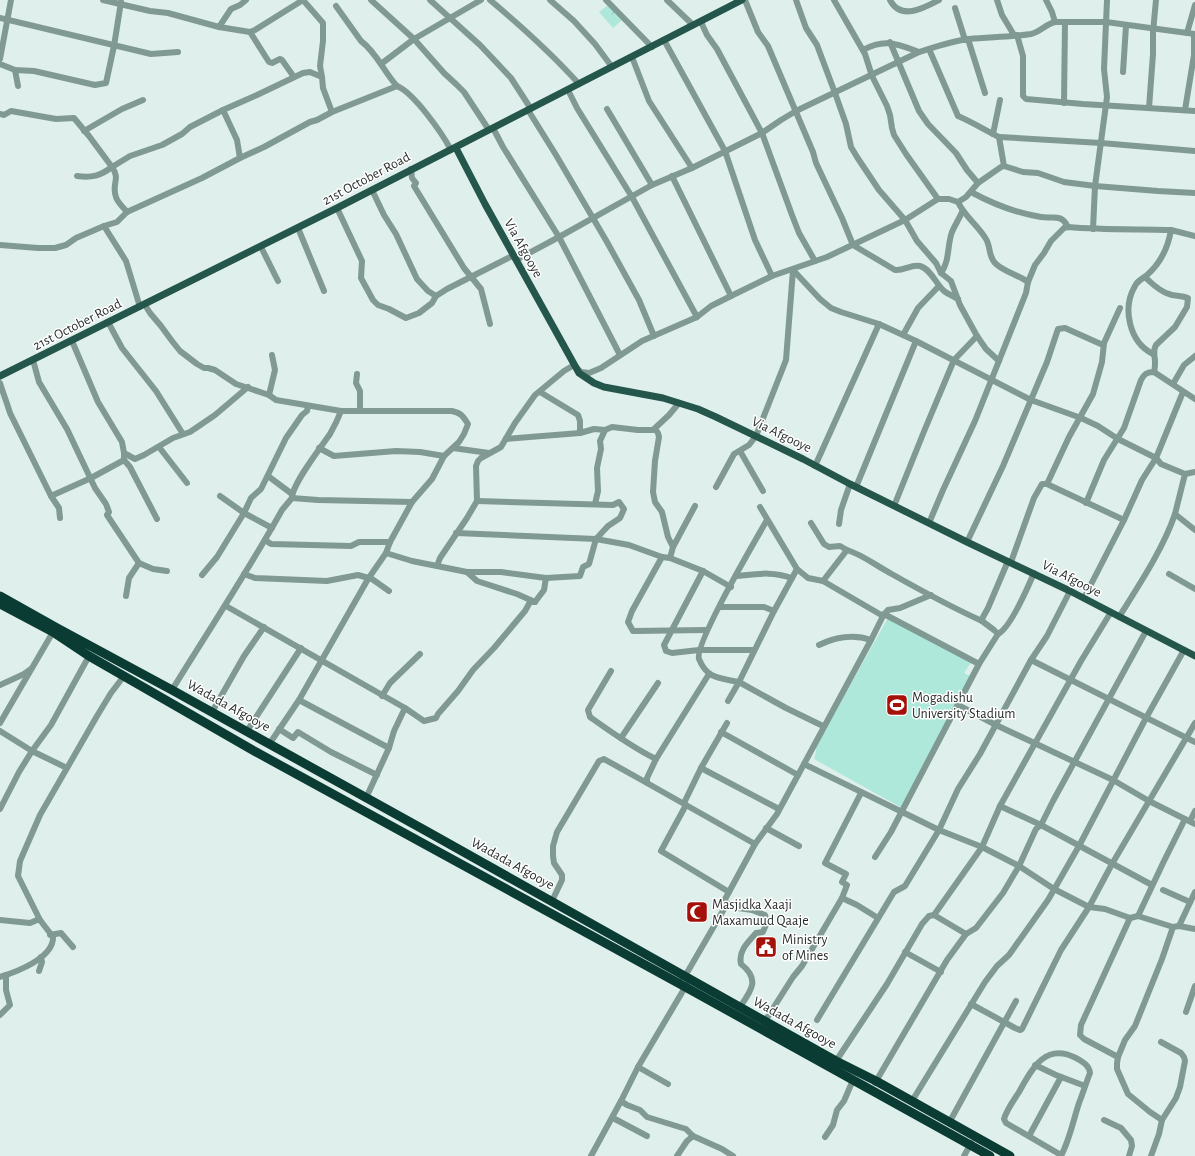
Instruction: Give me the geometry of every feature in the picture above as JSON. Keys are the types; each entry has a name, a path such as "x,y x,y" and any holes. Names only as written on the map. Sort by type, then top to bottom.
{"highway":[{"name":"Wadada Afgooye","path":"0,596 55,630 89,656 250,748 683,986 835,1065 876,1081 1010,1156"},
{"name":"Wadada Afgooye","path":"0,604 55,630 172,690 270,743 765,1021 835,1065 853,1080 990,1156"}],"main road":[{"name":"21st October Road","path":"0,376 261,247 742,0"},
{"name":"Via Afgooye","path":"454,149 579,373 604,387 663,398 716,417 967,542 1034,573 1195,656"}],"street":[{"path":"0,59 11,0"},
{"path":"104,0 121,2 168,13 219,27 250,32 303,0 322,23 324,41 320,66 323,88 332,112"},
{"path":"219,27 230,9 240,5 246,0"},
{"path":"371,0 414,39 444,73 464,92 491,129 559,238 620,355"},
{"path":"430,0 480,45 511,78 639,300 654,336"},
{"path":"381,64 414,39 451,19 481,0"},
{"path":"490,0 516,21 579,84"},
{"path":"550,0 574,21 595,44 612,67"},
{"path":"606,0 652,47"},
{"path":"667,0 693,25"},
{"path":"745,0 758,32 768,46 813,152 816,163 853,245 895,270 911,266 925,268 945,292 958,299"},
{"path":"796,0 806,28 817,45 836,93 846,124 851,147 879,190 905,220 917,241 936,263 941,272 951,281 958,299 977,336 986,349 999,361"},
{"path":"834,0 863,50 872,76 887,106 894,135 938,199"},
{"path":"890,0 892,4 900,10 910,12 923,8 938,0"},
{"path":"997,0 1002,15 1016,35 1023,56 1024,98 1028,100 1064,103 1195,111"},
{"path":"1046,0 1055,22"},
{"path":"1093,229 1095,186 1106,105 1104,69 1107,0"},
{"path":"1149,108 1156,0"},
{"path":"0,64 15,70 34,71 100,85 106,83 121,2"},
{"path":"1187,33 1195,5"},
{"path":"336,6 361,41 381,64 388,76 397,86 407,92 454,149"},
{"path":"955,8 986,93"},
{"path":"0,18 151,54 178,52"},
{"path":"701,22 706,35 723,60 762,133 794,221 814,262"},
{"path":"337,208 362,261 361,278 375,303 406,318 420,313 432,303 436,296 472,276 559,238 652,185 692,168 762,133 796,111 872,76 919,52 929,49 967,39 1035,33 1047,24 1055,22 1106,22 1126,26 1194,34 1194,55 1185,110"},
{"path":"1064,103 1065,22"},
{"path":"1123,72 1126,26"},
{"path":"250,32 269,62 272,63 280,59 282,60 294,77"},
{"path":"664,40 725,151 755,240 772,276"},
{"path":"863,50 870,46 890,42 919,52"},
{"path":"890,42 920,111 928,124 956,153 978,183"},
{"path":"929,49 958,116 968,119 996,136 1195,151"},
{"path":"632,57 649,101 692,168"},
{"path":"15,70 18,86"},
{"path":"78,176 88,178 106,172 130,156 162,145 182,134 190,127 303,72 310,72 322,77"},
{"path":"0,245 55,248 66,245 76,238 117,222 127,212 202,178 310,122 397,86"},
{"path":"568,90 584,120 632,197 696,316"},
{"path":"84,131 122,109 143,100"},
{"path":"1000,100 996,136 1004,166"},
{"path":"606,109 652,185"},
{"path":"223,110 237,140 240,158"},
{"path":"0,114 4,115 11,112 56,119 74,118 116,173 117,176 114,186 116,199 127,212"},
{"path":"958,202 971,192 978,183 1004,166 1023,172 1038,173 1064,182 1095,186 1195,193"},
{"path":"411,169 412,178 416,183 414,186 464,268 481,288 490,324"},
{"path":"672,176 731,296"},
{"path":"372,190 384,215 396,234 417,279 428,291 436,296"},
{"path":"971,192 1008,210 1041,217 1055,217 1062,219 1068,227"},
{"path":"437,566 440,558 467,518 477,500 476,466 481,458 501,446 535,395 564,371 574,365 581,372 589,373 608,363 642,341 696,316 711,306 731,296 772,276 814,262 853,245 905,220 938,199 949,199 958,202 962,212 984,235 988,242 991,257 995,263 1028,282"},
{"path":"941,272 945,268 952,233 962,212"},
{"path":"104,226 126,261 143,306 172,341 191,360 204,368 215,370 236,384 269,395 276,400 342,412 430,410 459,413 463,415 468,424 464,434 453,448 444,456 432,479 412,502 390,542 386,553 368,579 299,700 270,743"},
{"path":"929,523 975,421 1026,293 1028,282 1035,265 1051,241 1064,228 1068,227 1093,229 1171,230 1195,236"},
{"path":"298,228 324,291"},
{"path":"1153,354 1146,350 1133,333 1128,308 1134,287 1139,280 1145,277 1163,256 1171,230"},
{"path":"261,247 278,281"},
{"path":"793,270 820,299 831,308 879,324 916,340 1031,400 1081,418 1098,426 1118,439 1156,458 1161,464 1185,474 1195,472"},
{"path":"716,486 734,454 749,445 756,436 786,360 793,270"},
{"path":"1145,277 1163,292 1188,298 1187,307 1173,330 1156,345 1153,354 1155,360 1154,372"},
{"path":"903,335 918,308 939,286"},
{"path":"1047,484 1069,437 1081,418 1096,386 1102,362 1103,345 1120,308"},
{"path":"108,322 122,348 156,391 183,434"},
{"path":"816,466 879,324"},
{"path":"967,542 1003,466 1047,362 1058,329 1065,328 1103,345"},
{"path":"894,506 954,360 977,336"},
{"path":"839,524 841,510 853,486 916,340"},
{"path":"72,341 102,410 122,442 124,460 130,467 157,520"},
{"path":"269,395 275,370 272,355"},
{"path":"1173,384 1184,365 1195,356"},
{"path":"33,360 39,382 67,429 95,488 106,504 109,512 107,515 139,563 153,569 167,571"},
{"path":"1086,503 1104,460 1118,439 1129,415 1142,377 1149,372 1154,372 1195,399"},
{"path":"357,374 356,383 360,391 360,411"},
{"path":"0,383 5,399 8,403 10,413 58,508 60,518"},
{"path":"124,453 135,459 183,434 190,432 215,415 248,387"},
{"path":"540,392 578,415 580,421 580,433"},
{"path":"1084,598 1124,520 1142,480 1156,458 1183,392"},
{"path":"506,439 580,433 594,429 605,430 612,427 638,430 655,429 679,403"},
{"path":"202,575 217,558 244,513 251,498 268,476 286,438 302,415 307,411 308,406"},
{"path":"172,690 226,606 282,510 292,496 303,472 330,433 342,412"},
{"path":"655,429 659,437 653,492 655,502 662,512 668,537 673,547"},
{"path":"595,504 598,491 597,468 601,449 600,441 605,430"},
{"path":"159,447 187,483"},
{"path":"319,448 334,456 396,452 420,452 444,456"},
{"path":"453,448 489,453"},
{"path":"740,451 763,491"},
{"path":"52,496 91,478 124,460"},
{"path":"1120,617 1169,529 1185,474"},
{"path":"268,476 292,496 318,500 412,502"},
{"path":"982,622 982,617 988,608 1009,562 1034,498 1042,484 1047,484 1124,520"},
{"path":"220,496 244,513 272,528"},
{"path":"386,553 412,561 467,572 501,572 546,578 580,576 583,567 589,564 596,539 608,526 620,518 624,509 619,502 612,505 477,500"},
{"path":"670,558 673,547 695,506"},
{"path":"760,507 797,569 808,578 823,581 883,615 979,664"},
{"path":"1174,514 1195,530"},
{"path":"767,520 707,630 699,650 698,658 705,670 715,678 738,682 823,726"},
{"path":"811,523 824,544 829,547 840,546 864,557 888,572 982,622 998,634"},
{"path":"456,533 596,539 629,545 703,570 731,587"},
{"path":"264,540 272,544 351,546 359,542 390,542"},
{"path":"823,581 847,550"},
{"path":"662,557 632,611 628,622 633,631 707,630"},
{"path":"126,596 129,578 139,563"},
{"path":"728,701 797,569"},
{"path":"703,570 664,645 666,651 672,653 699,650 754,650"},
{"path":"467,572 477,582 518,594 535,602"},
{"path":"736,576 768,573 779,574 792,578"},
{"path":"875,857 902,812 979,664 998,634 1009,622 1034,573"},
{"path":"244,574 255,578 328,581 358,575 372,579 389,591"},
{"path":"1169,574 1195,589"},
{"path":"226,606 321,659 424,720 436,718 473,670 494,648 525,611 530,602 535,602 544,590 546,578"},
{"path":"817,1020 894,892 905,886 939,830 958,789 996,725 1031,660 1047,636 1070,591"},
{"path":"592,1156 622,1101 638,1067 683,986 688,971 724,909 723,903 755,844 777,814 883,615 888,610 900,608 931,595"},
{"path":"720,607 764,608 774,611"},
{"path":"835,1065 887,984 922,924 929,916 934,915 982,847 1000,806 1034,743 1110,612"},
{"path":"212,712 244,656 264,627"},
{"path":"0,723 55,630"},
{"path":"872,1090 941,972 966,934 976,928 1003,893 1019,866 1036,829 1041,825 1146,631"},
{"path":"819,645 831,639 840,638 859,637 871,640"},
{"path":"247,731 301,648"},
{"path":"912,1101 991,972 1009,955 1039,914 1054,890 1184,650"},
{"path":"382,696 390,683 420,654"},
{"path":"0,809 32,751 51,725 89,656"},
{"path":"1031,660 1072,679 1195,742"},
{"path":"0,685 24,674 32,668"},
{"path":"611,671 588,710 590,717 656,759"},
{"path":"647,783 647,778 656,759 709,674"},
{"path":"0,1015 10,1005 3,976 33,964 48,950 52,944 53,937 40,920 18,876 20,861 40,815 111,693 124,676"},
{"path":"621,738 658,683"},
{"path":"299,700 389,748"},
{"path":"958,705 1074,763 1113,780 1190,822"},
{"path":"366,798 389,748 394,731 405,708"},
{"path":"727,723 702,768 661,851 729,892"},
{"path":"971,1004 1015,1028 1020,1030 1022,1029 1061,950 1089,907 1112,864 1195,723"},
{"path":"279,729 293,738 298,732 331,752 377,775"},
{"path":"0,731 32,751 67,768"},
{"path":"721,732 798,775"},
{"path":"552,901 562,880 562,875 554,863 552,856 557,832 599,761 604,759 755,844"},
{"path":"804,764 939,830 982,847 1019,866 1054,890 1089,907 1105,909 1130,918 1138,916 1176,926 1195,929"},
{"path":"702,768 779,809"},
{"path":"765,1021 793,977 802,966 842,898 847,885 842,882 846,874 825,862 861,793"},
{"path":"1000,806 1041,825 1152,885"},
{"path":"1138,916 1152,885 1190,822 1195,811"},
{"path":"766,828 799,846"},
{"path":"1163,890 1190,902"},
{"path":"1162,1120 1128,1094 1116,1069 1118,1057 1125,1040 1135,1026 1176,926 1195,892"},
{"path":"842,898 878,918"},
{"path":"723,903 730,904 738,908 752,910 765,915 767,922 763,932 756,932 744,946 740,958 741,964 749,970 753,982 740,1007"},
{"path":"934,915 966,934"},
{"path":"1118,1057 1084,1039 1080,1035 1080,1030 1081,1024 1130,918"},
{"path":"0,920 30,923 40,920"},
{"path":"50,935 61,933 73,947"},
{"path":"905,952 941,972"},
{"path":"40,971 42,962 41,957"},
{"path":"1186,1012 1195,986"},
{"path":"949,1122 1006,1023 1016,1002"},
{"path":"1151,1156 1159,1134 1162,1120 1176,1098 1180,1087 1185,1061 1181,1053 1161,1042"},
{"path":"1058,1053 1069,1054 1086,1063 1090,1069 1090,1073 1085,1086 1070,1135 1061,1155 1006,1123 1004,1119 1035,1065 1047,1057 1058,1053"},
{"path":"1035,1065 1085,1086"},
{"path":"638,1067 668,1084"},
{"path":"1029,1136 1061,1077"},
{"path":"825,1137 833,1125 837,1110 844,1101 853,1080"},
{"path":"622,1101 626,1105 640,1110 647,1117 686,1129 693,1136 722,1149 733,1156"},
{"path":"613,1118 647,1136"},
{"path":"1104,1120 1120,1128 1131,1140 1132,1146 1129,1156"},
{"path":"677,1156 687,1141 693,1136"},
{"path":"964,1156 971,1145 974,1136"}],"green space":[{"path":"608,5 622,20 613,28 599,12"},
{"name":"Mogadishu University Stadium","path":"888,618 972,661 964,673 970,676 902,808 814,759 816,746"}],"place":[{"name":"Mogadishu University Stadium","path":"897,705"},
{"name":"Masjidka Xaaji Maxamuud Qaaje","path":"697,912"},
{"name":"Ministry of Mines","path":"766,947"}]}
